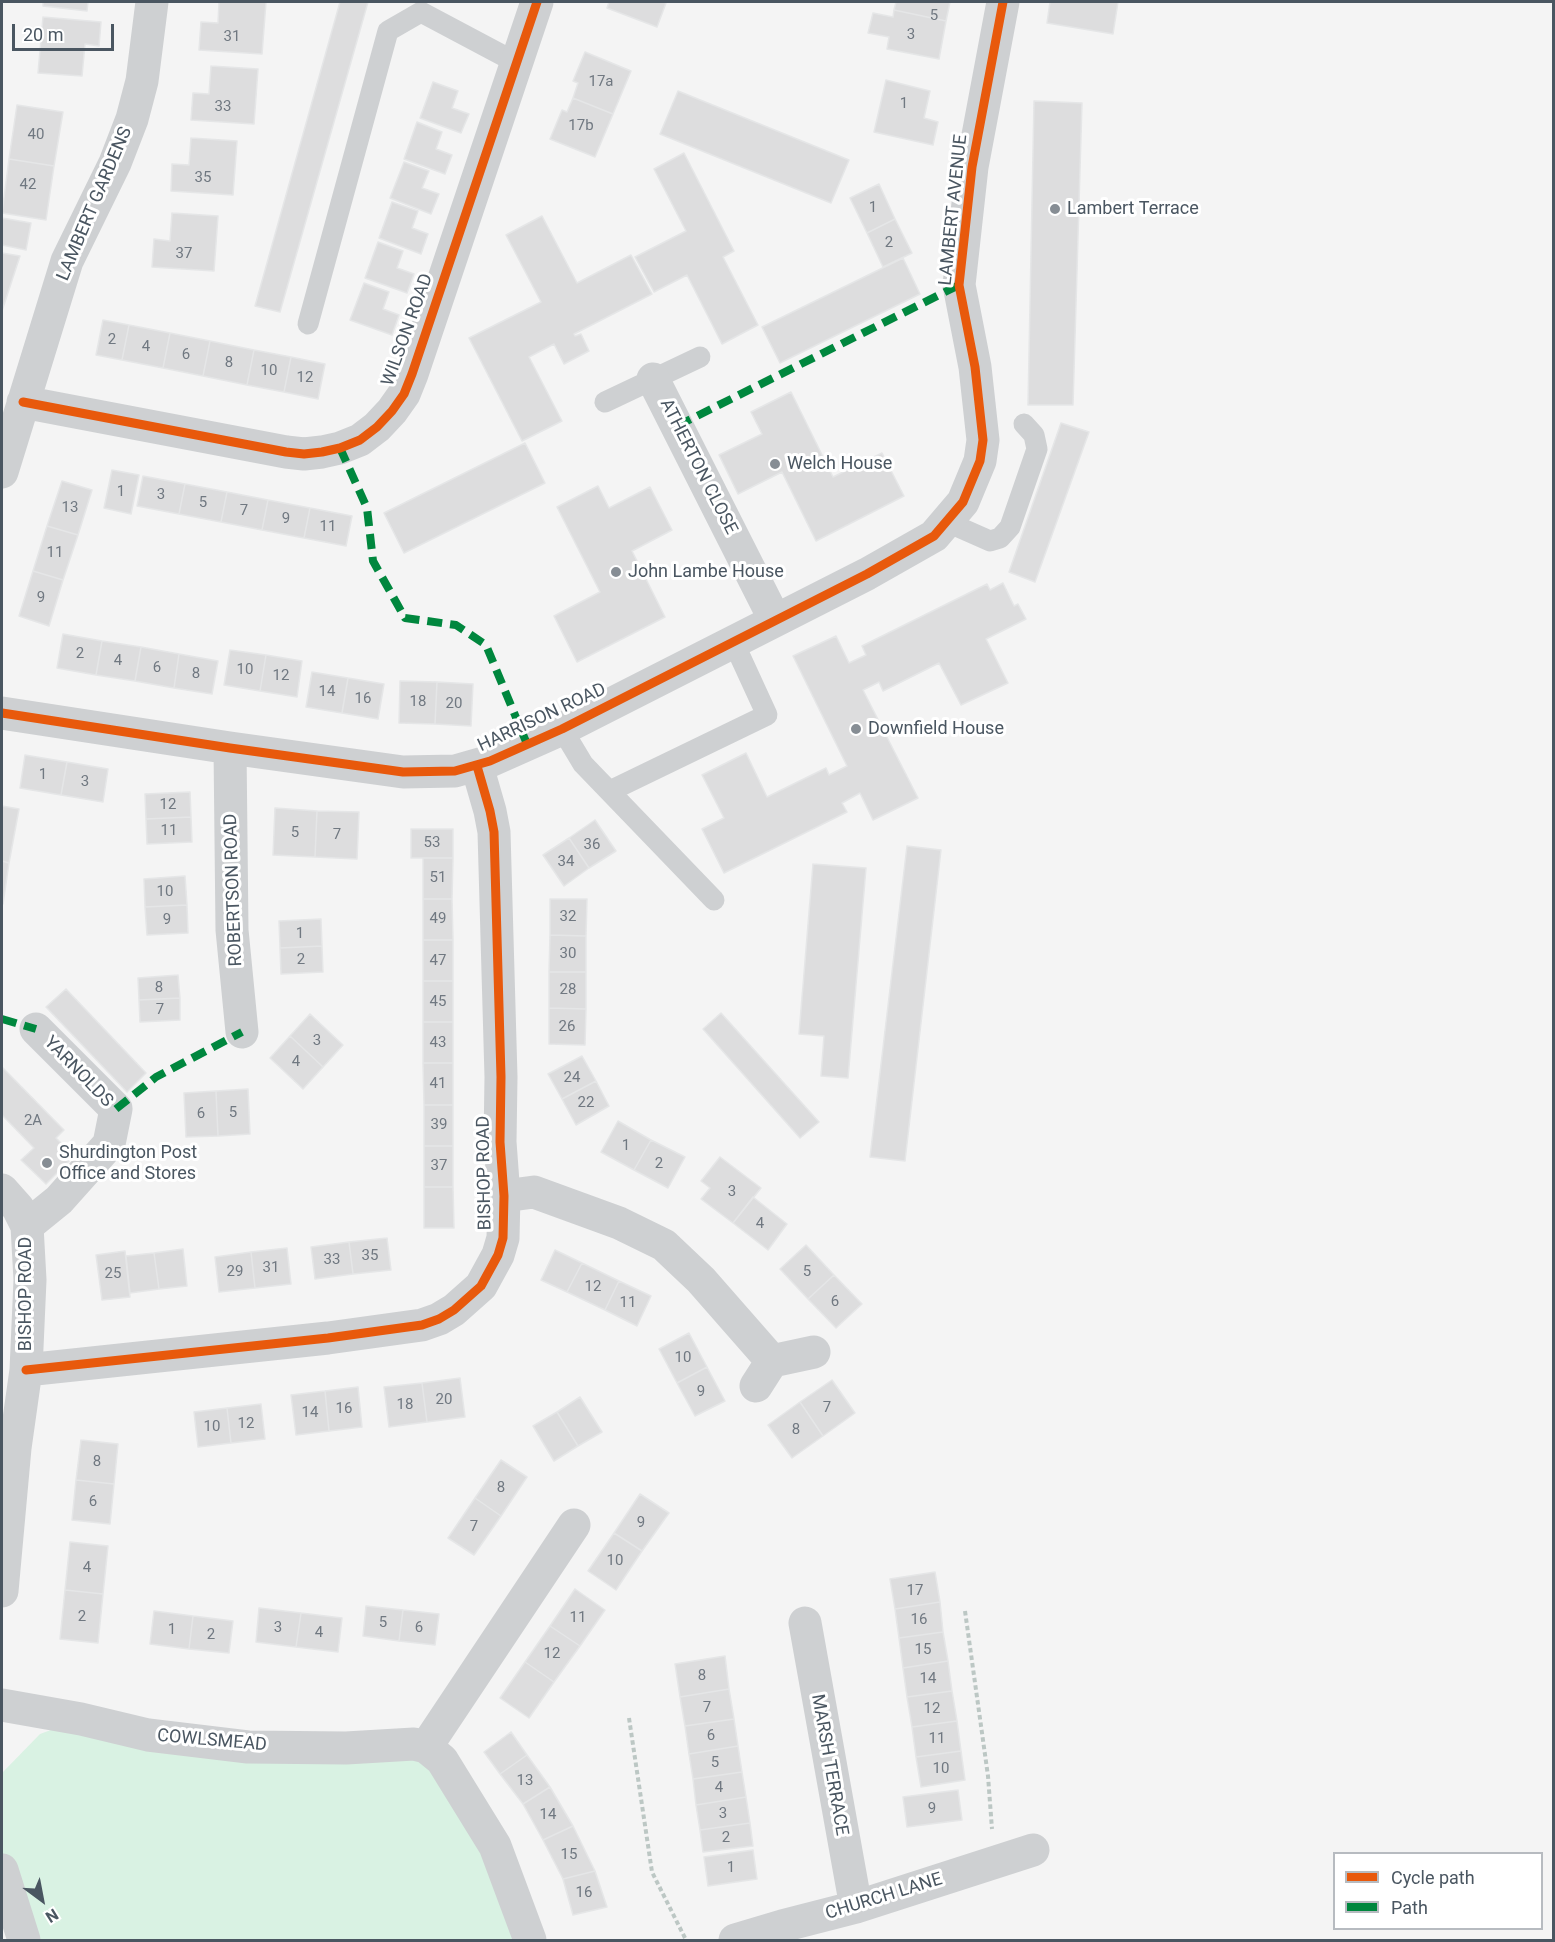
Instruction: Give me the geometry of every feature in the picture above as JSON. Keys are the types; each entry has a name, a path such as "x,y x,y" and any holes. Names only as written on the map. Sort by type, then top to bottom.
{"street":[{"name":"LAMBERT GARDENS","path":"2,472 67,261 115,163 132,119 142,81 152,2"},
{"name":"WILSON ROAD","path":"23,402 304,454 322,452 360,440 377,427 392,411 408,384 537,2"},
{"name":"LAMBERT AVENUE","path":"948,522 963,502 980,461 982,440 975,367 959,285 972,167 1003,2"},
{"name":"ATHERTON CLOSE","path":"653,379 775,620"},
{"name":"HARRISON ROAD","path":"2,713 403,772 455,771 477,766 562,729 913,549 934,536 948,522"},
{"name":"ROBERTSON ROAD","path":"230,748 232,930 242,1032"},
{"name":"BISHOP ROAD","path":"17,1389 328,1338 422,1325 439,1319 469,1299 491,1271 503,1238 504,1196 500,1142 501,1077 494,832 477,766"},
{"name":"YARNOLDS","path":"27,1226 59,1200 110,1144 116,1109 36,1029"},
{"name":"BISHOP ROAD","path":"2,1190 18,1208 27,1226 30,1280 17,1389 15,1448 2,1592"},
{"path":"504,1196 534,1192 620,1223 664,1245 700,1280 764,1373 814,1352"},
{"path":"530,1941 495,1846 442,1761 426,1747 574,1525"},
{"name":"MARSH TERRACE","path":"805,1623 856,1907"},
{"name":"COWLSMEAD","path":"2,1705 81,1719 148,1735 248,1747 346,1748 414,1744 426,1747"},
{"name":"CHURCH LANE","path":"735,1941 856,1907 1033,1850"},
{"path":"2,1874 24,1941"}],"lane":[{"path":"308,324 388,31 421,12 517,63"},
{"path":"605,402 700,357"},
{"path":"948,522 990,541 1000,538 1010,528 1037,449 1034,435 1023,424"},
{"path":"610,791 768,715 733,641"},
{"path":"562,729 583,764 714,900"}],"path":[{"path":"965,1611 988,1776 994,1863"},
{"path":"629,1718 652,1872 686,1941"}],"green space":[{"path":"81,1719 402,1744 447,1770 530,1940 24,1940 2,1870 2,1773 40,1734"}],"building":[{"path":"43,2 88,2 87,11 43,6"},
{"path":"219,2 266,2 262,54 199,50 201,22 218,23"},
{"path":"340,2 368,2 280,312 255,306"},
{"path":"609,2 666,3 657,27 607,8"},
{"path":"896,2 950,2 946,21 894,10"},
{"path":"1050,2 1118,2 1113,34 1047,23"},
{"path":"894,10 946,21 939,59 887,49 889,37 868,33 873,13 893,17"},
{"path":"43,17 101,22 99,46 85,44 82,76 38,73"},
{"path":"585,52 631,71 613,114 573,98 578,83 573,81"},
{"path":"211,66 258,69 254,124 191,120 193,93 209,94"},
{"path":"886,80 930,91 924,118 938,122 933,145 874,132"},
{"path":"433,82 458,91 452,108 469,114 461,133 420,118"},
{"path":"678,91 849,160 831,203 660,134"},
{"path":"573,98 613,114 595,157 550,139 562,110 567,112"},
{"name":"Lambert Terrace","path":"1034,101 1082,103 1073,405 1028,405"},
{"path":"17,105 63,112 54,166 9,159"},
{"path":"417,122 442,132 436,149 452,155 445,174 404,159"},
{"path":"191,138 237,141 233,195 171,191 172,164 189,165"},
{"path":"684,153 734,251 723,257 758,325 722,344 687,275 654,292 635,257 686,231 654,169"},
{"path":"9,159 54,166 46,220 2,213"},
{"path":"404,162 429,171 422,188 439,194 431,214 390,198"},
{"path":"879,184 895,219 867,233 850,198"},
{"path":"392,202 418,211 412,228 428,234 421,254 379,238"},
{"path":"172,213 218,216 214,271 152,267 154,239 170,241"},
{"path":"542,216 577,283 631,255 652,294 574,334 575,336 581,334 589,351 564,364 554,344 529,357 562,421 522,441 469,338 541,302 506,235"},
{"path":"2,218 31,223 26,250 2,245"},
{"path":"895,219 912,253 883,267 867,233"},
{"path":"378,242 403,251 397,268 414,274 407,293 365,278"},
{"path":"2,253 20,256 2,311"},
{"path":"903,258 920,294 780,363 762,327"},
{"path":"364,283 389,292 383,309 399,315 392,335 350,320"},
{"path":"103,320 129,325 122,360 96,355"},
{"path":"129,325 170,333 163,368 122,360"},
{"path":"170,333 210,341 203,376 163,368"},
{"path":"210,341 254,350 247,385 203,376"},
{"path":"254,350 291,357 284,392 247,385"},
{"path":"291,357 325,364 318,399 284,392"},
{"name":"Welch House","path":"791,392 833,477 882,453 904,496 816,541 782,472 738,494 719,455 762,434 751,412"},
{"path":"1061,423 1089,432 1035,582 1009,572"},
{"path":"525,443 545,483 404,553 384,513"},
{"path":"112,470 139,475 131,514 104,508"},
{"path":"143,476 185,484 179,514 137,506"},
{"path":"62,481 92,490 78,535 47,526"},
{"path":"185,484 227,492 221,522 179,514"},
{"name":"John Lambe House","path":"598,486 609,508 650,487 672,530 632,551 665,617 577,662 554,616 600,592 557,507"},
{"path":"227,492 268,500 262,530 221,522"},
{"path":"268,500 310,508 304,538 262,530"},
{"path":"310,508 352,516 346,546 304,538"},
{"path":"47,526 78,535 63,580 33,571"},
{"path":"33,571 63,580 49,626 19,616"},
{"name":"Downfield House","path":"1003,583 1014,606 1018,604 1026,619 986,639 1008,683 961,705 939,663 883,691 879,682 863,690 918,798 873,820 860,793 842,803 847,812 724,873 702,829 724,818 702,775 746,753 767,797 826,768 829,775 847,766 793,656 836,636 849,663 866,655 862,646 987,584 990,590"},
{"path":"63,634 102,641 96,675 57,668"},
{"path":"102,641 141,647 135,681 96,675"},
{"path":"141,647 179,654 174,688 135,681"},
{"path":"230,650 266,655 260,691 224,685"},
{"path":"179,654 218,661 212,694 174,688"},
{"path":"266,655 302,661 297,697 260,691"},
{"path":"312,672 348,678 342,713 306,707"},
{"path":"348,678 384,684 378,719 342,713"},
{"path":"400,681 437,682 435,724 399,723"},
{"path":"437,682 473,684 471,726 435,724"},
{"path":"25,755 67,762 61,795 20,788"},
{"path":"67,762 108,769 103,802 61,795"},
{"path":"190,792 191,817 146,819 145,794"},
{"path":"2,806 19,809 9,863 2,861"},
{"path":"275,808 317,811 315,857 273,855"},
{"path":"317,811 359,812 357,859 315,857"},
{"path":"191,817 192,842 147,844 146,819"},
{"path":"595,820 616,851 589,868 569,838"},
{"path":"411,829 453,829 453,858 411,858"},
{"path":"569,838 589,868 564,886 543,855"},
{"path":"907,846 941,850 905,1161 870,1157"},
{"path":"423,858 453,858 452,899 423,899"},
{"path":"2,861 9,863 3,904 2,904"},
{"path":"813,864 866,868 848,1078 821,1076 824,1036 799,1034"},
{"path":"185,876 187,905 145,907 144,879"},
{"path":"423,899 452,899 453,940 423,940"},
{"path":"550,899 587,899 586,936 550,935"},
{"path":"187,905 188,933 147,935 145,907"},
{"path":"321,919 322,946 280,948 279,921"},
{"path":"550,935 586,936 586,972 549,972"},
{"path":"423,940 453,940 453,981 423,981"},
{"path":"322,946 323,972 281,974 280,948"},
{"path":"549,972 586,972 586,1009 549,1008"},
{"path":"178,975 180,998 139,1000 138,978"},
{"path":"423,981 453,981 453,1022 423,1022"},
{"path":"66,989 146,1073 127,1092 46,1007"},
{"path":"180,998 180,1020 140,1022 139,1000"},
{"path":"549,1008 586,1009 585,1045 549,1044"},
{"path":"721,1013 819,1122 800,1138 703,1029"},
{"path":"310,1014 343,1045 323,1067 290,1036"},
{"path":"423,1022 453,1022 453,1063 423,1063"},
{"path":"290,1036 323,1067 303,1089 270,1058"},
{"path":"582,1056 596,1081 562,1099 548,1074"},
{"path":"423,1063 453,1063 453,1105 424,1105"},
{"path":"2,1067 64,1130 56,1138 74,1156 46,1184 21,1160 34,1148 2,1115"},
{"path":"596,1081 609,1106 576,1125 562,1099"},
{"path":"248,1089 250,1134 218,1136 216,1091"},
{"path":"216,1091 218,1136 186,1137 184,1093"},
{"path":"424,1105 453,1105 453,1146 424,1146"},
{"path":"618,1121 651,1140 634,1170 601,1152"},
{"path":"651,1140 685,1157 668,1188 634,1170"},
{"path":"424,1146 453,1146 453,1187 424,1187"},
{"path":"720,1157 761,1188 733,1223 701,1199 710,1188 701,1181"},
{"path":"424,1187 453,1187 454,1228 424,1228"},
{"path":"753,1197 787,1224 768,1250 733,1223"},
{"path":"387,1238 391,1270 353,1274 349,1242"},
{"path":"349,1242 353,1274 315,1279 311,1247"},
{"path":"806,1245 834,1275 808,1299 780,1269"},
{"path":"287,1248 291,1284 255,1288 251,1252"},
{"path":"183,1249 187,1286 159,1289 154,1253"},
{"path":"555,1250 582,1263 567,1292 541,1280"},
{"path":"125,1251 130,1297 102,1300 96,1255"},
{"path":"251,1252 255,1288 219,1292 215,1257"},
{"path":"154,1253 159,1289 130,1293 126,1256"},
{"path":"582,1263 619,1281 605,1310 567,1292"},
{"path":"834,1275 862,1304 836,1328 808,1299"},
{"path":"619,1281 651,1296 637,1326 605,1310"},
{"path":"689,1333 707,1367 677,1383 659,1349"},
{"path":"707,1367 725,1401 695,1416 677,1383"},
{"path":"460,1378 465,1417 427,1422 422,1383"},
{"path":"832,1380 855,1413 823,1436 800,1402"},
{"path":"422,1383 427,1422 389,1427 384,1387"},
{"path":"358,1387 362,1427 329,1431 325,1391"},
{"path":"325,1391 329,1431 296,1435 291,1395"},
{"path":"580,1397 602,1432 578,1446 557,1412"},
{"path":"800,1402 823,1436 792,1458 768,1425"},
{"path":"261,1404 265,1439 231,1443 227,1408"},
{"path":"227,1408 231,1443 198,1447 194,1412"},
{"path":"557,1412 578,1446 554,1461 533,1426"},
{"path":"81,1440 118,1444 114,1484 76,1480"},
{"path":"501,1460 527,1477 501,1516 475,1498"},
{"path":"76,1480 114,1484 110,1524 72,1520"},
{"path":"640,1494 669,1513 642,1551 614,1533"},
{"path":"475,1498 501,1516 474,1555 448,1538"},
{"path":"614,1533 642,1551 616,1590 588,1571"},
{"path":"70,1542 108,1546 103,1594 65,1590"},
{"path":"935,1572 940,1602 895,1609 890,1579"},
{"path":"575,1589 605,1610 580,1646 550,1626"},
{"path":"65,1590 103,1594 98,1643 60,1639"},
{"path":"940,1602 943,1632 899,1638 895,1609"},
{"path":"366,1606 403,1610 399,1641 363,1636"},
{"path":"259,1608 301,1613 296,1647 256,1642"},
{"path":"403,1610 439,1614 435,1645 399,1641"},
{"path":"154,1611 193,1616 189,1649 150,1644"},
{"path":"301,1613 342,1618 338,1652 296,1647"},
{"path":"193,1616 233,1621 229,1653 189,1649"},
{"path":"550,1626 580,1646 554,1682 525,1662"},
{"path":"943,1632 948,1661 903,1668 899,1638"},
{"path":"725,1656 729,1689 680,1697 675,1664"},
{"path":"948,1661 952,1691 907,1697 903,1668"},
{"path":"525,1662 554,1682 529,1718 500,1698"},
{"path":"729,1689 734,1719 685,1726 680,1697"},
{"path":"952,1691 957,1721 912,1727 907,1697"},
{"path":"734,1719 738,1746 689,1754 685,1726"},
{"path":"957,1721 961,1751 916,1757 912,1727"},
{"path":"511,1732 527,1755 500,1774 484,1752"},
{"path":"738,1746 742,1772 693,1779 689,1754"},
{"path":"961,1751 965,1780 921,1787 916,1757"},
{"path":"527,1755 550,1787 523,1804 500,1774"},
{"path":"742,1772 746,1797 696,1805 693,1779"},
{"path":"550,1787 573,1826 543,1840 523,1804"},
{"path":"958,1790 962,1820 907,1827 903,1797"},
{"path":"746,1797 750,1823 700,1830 696,1805"},
{"path":"750,1823 753,1846 703,1852 700,1830"},
{"path":"573,1826 595,1871 563,1879 543,1840"},
{"path":"753,1850 757,1879 708,1886 704,1857"},
{"path":"595,1871 607,1907 573,1915 563,1879"}],"marked path":[{"path":"677,426 959,285"},
{"path":"340,448 367,508 373,561 405,618 456,625 486,645 527,744"},
{"path":"2,1019 36,1029"},
{"path":"116,1109 156,1077 242,1032"}],"cycle path":[{"path":"23,402 304,454 340,448 360,440 377,427 404,394 412,374 537,2"},
{"path":"2,713 403,772 455,771 490,761 562,729 867,574 934,536 963,502 980,461 983,440 975,367 959,285 972,167 1003,2"},
{"path":"26,1370 328,1338 422,1325 454,1310 481,1286 498,1255 503,1238 504,1196 500,1142 501,1077 494,832 477,766"}],"place":[{"name":"Lambert Terrace","path":"1055,209"},
{"name":"Welch House","path":"775,464"},
{"name":"John Lambe House","path":"616,572"},
{"name":"Downfield House","path":"856,729"},
{"name":"Shurdington Post Office and Stores","path":"47,1163"}]}
